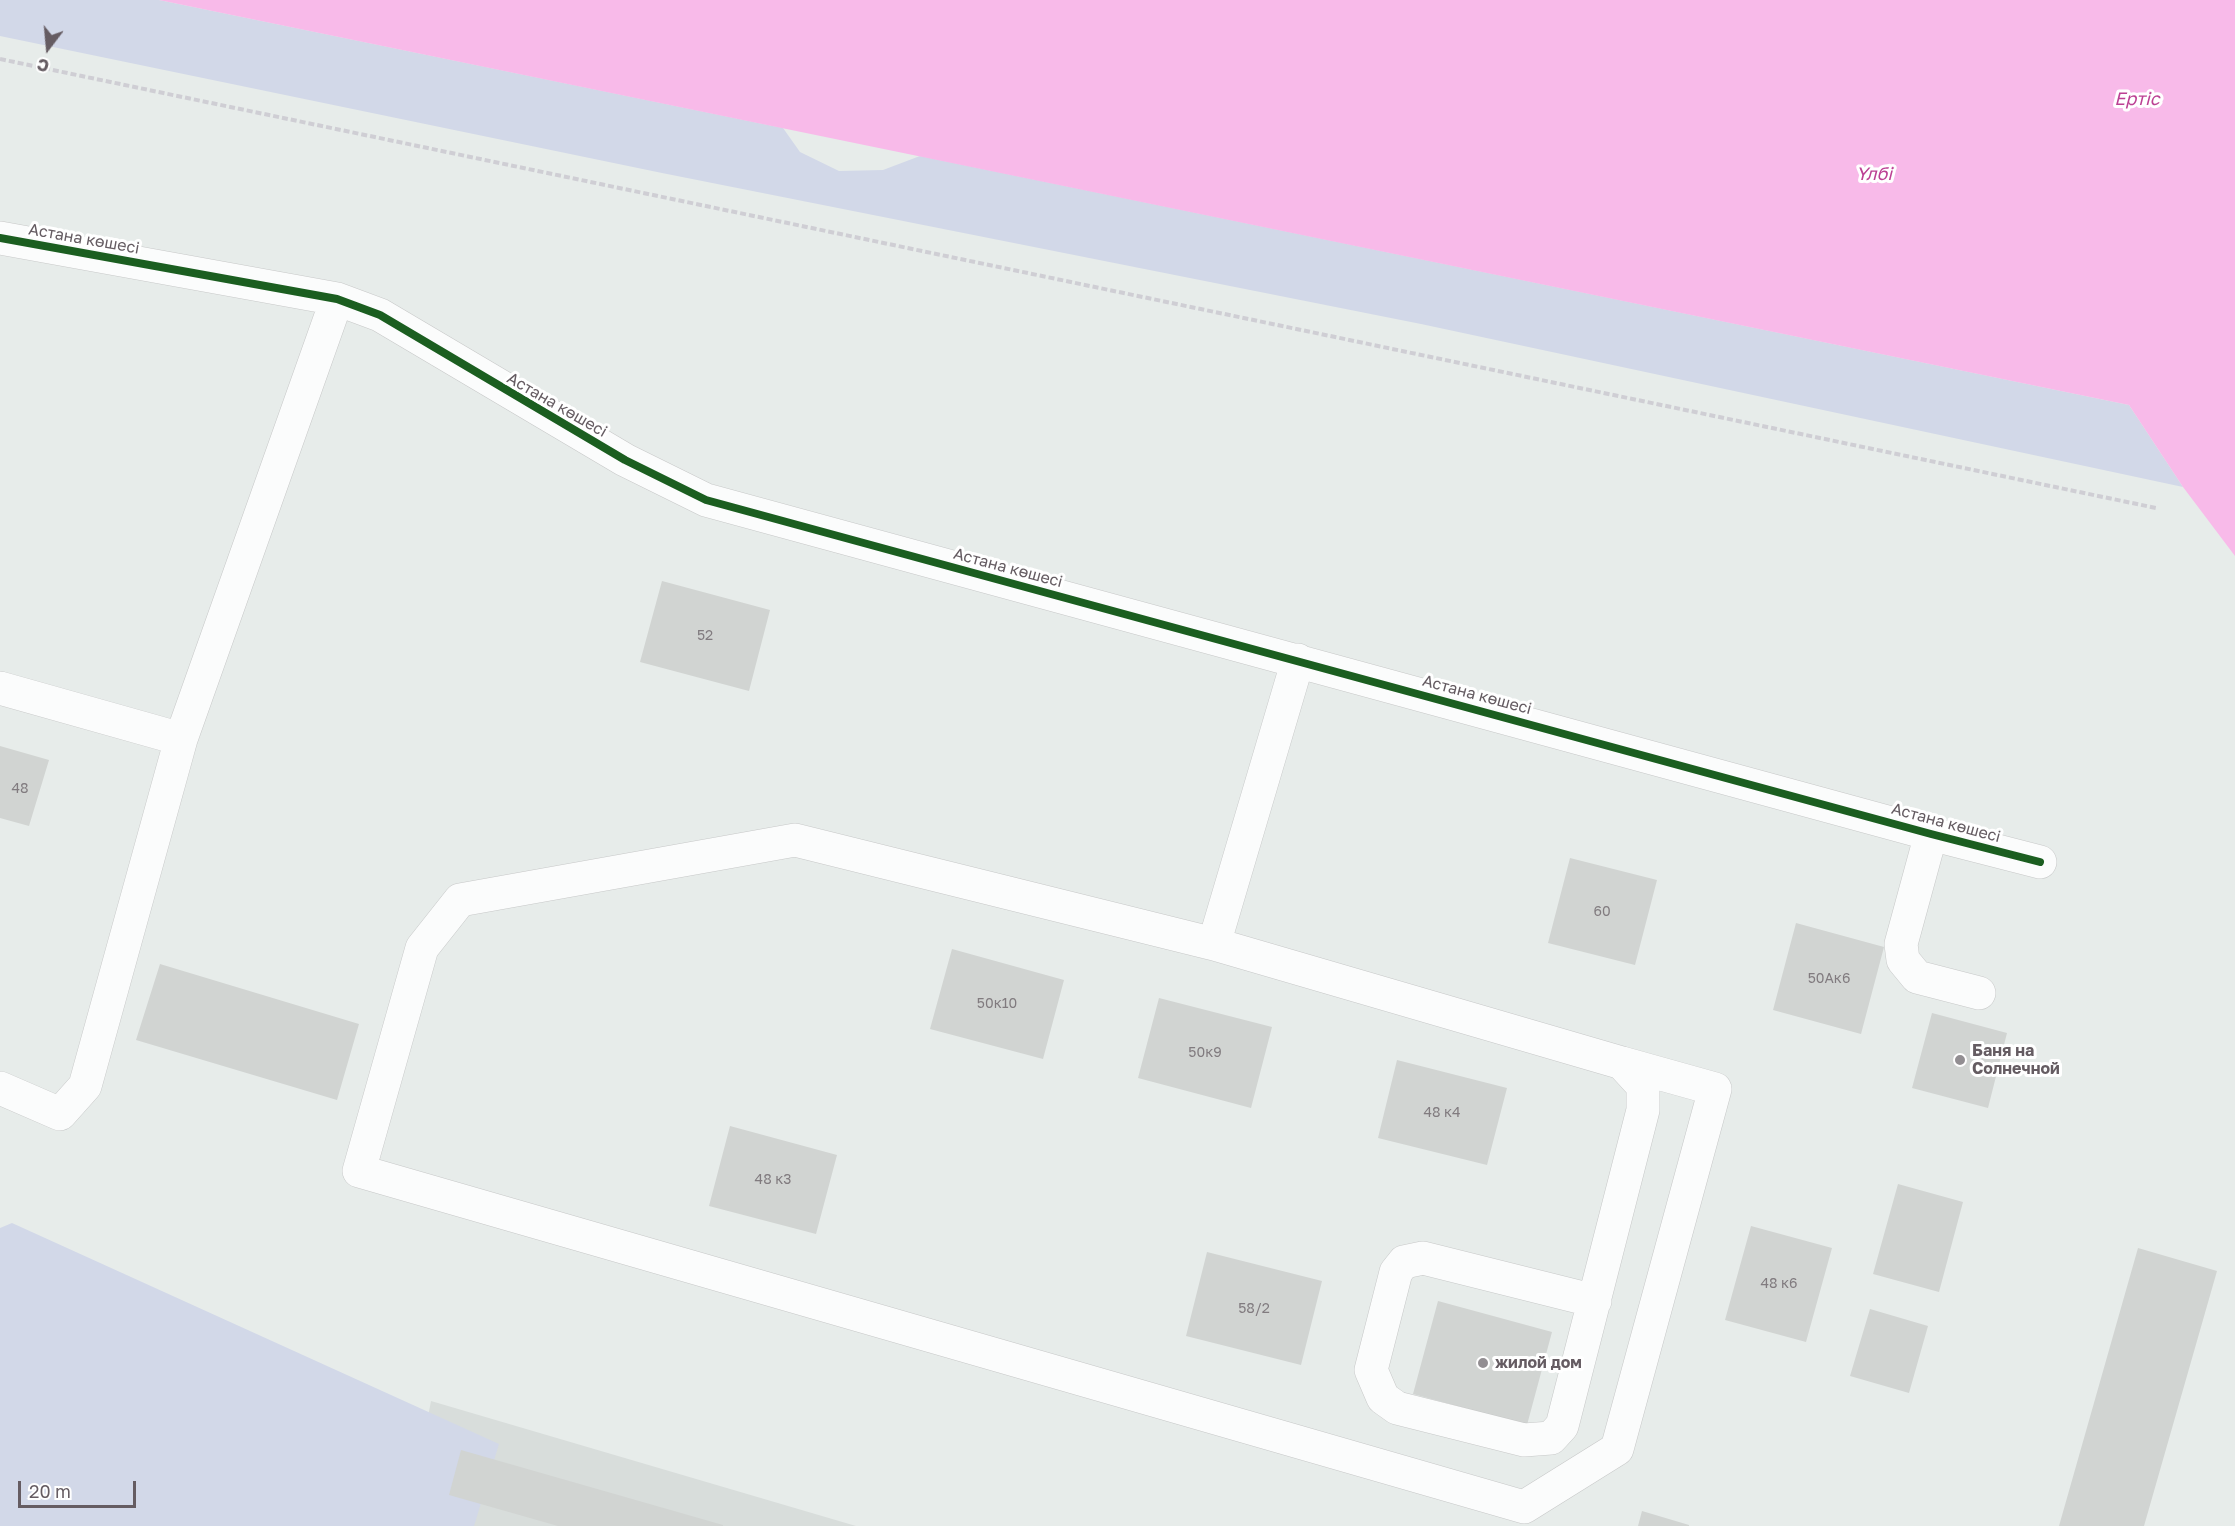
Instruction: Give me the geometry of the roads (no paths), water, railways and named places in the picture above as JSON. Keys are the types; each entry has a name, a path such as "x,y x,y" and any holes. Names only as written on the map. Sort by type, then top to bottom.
{"street":[{"name":"Астана көшесі","path":"0,238 337,299 380,315 625,460 706,500 2040,862"},
{"path":"0,1088 60,1114 85,1086 181,739 337,299"},
{"path":"1214,944 1298,660"},
{"path":"0,688 181,739"},
{"path":"1931,834 1901,944 1903,960 1917,977 1979,993"},
{"path":"795,840 1214,944 1715,1089 1617,1449 1524,1507 358,1171 422,948 460,900 795,840"},
{"path":"1595,1301 1423,1258 1404,1262 1396,1272 1371,1370 1383,1398 1397,1408 1524,1440 1551,1438 1563,1426 1595,1301 1643,1110 1643,1086 1622,1063"}],"water":[{"name":"Үлбі","path":"159,0 2235,0 2235,556 2183,487 2129,405"}],"place":[{"name":"Баня на Солнечной","path":"1960,1060"},
{"name":"жилой дом","path":"1483,1363"}],"water label":[{"name":"Ертіс","path":"2137,99"}]}
